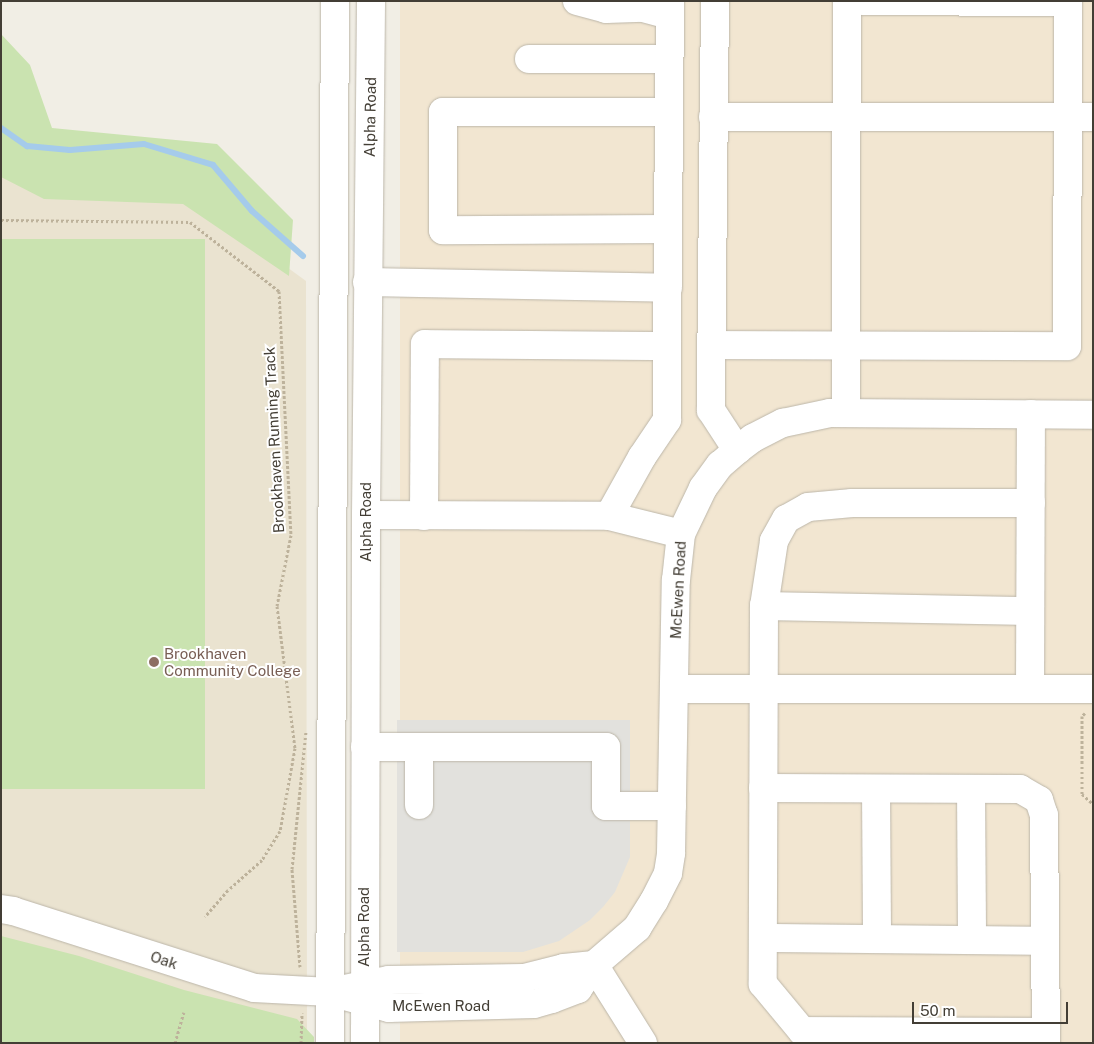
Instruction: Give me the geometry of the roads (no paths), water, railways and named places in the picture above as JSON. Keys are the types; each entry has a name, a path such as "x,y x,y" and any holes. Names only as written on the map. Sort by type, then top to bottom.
{"street":[{"path":"330,1043 335,1"},
{"name":"Alpha Road","path":"365,1043 366,515 371,1"},
{"path":"578,1 606,9 670,8 667,420 642,457 609,516"},
{"path":"715,1 711,410 736,450"},
{"path":"846,413 847,1"},
{"path":"711,345 1067,346 1080,117 1068,2 862,1"},
{"path":"529,59 669,59"},
{"path":"668,229 443,230 443,106 505,106 669,112"},
{"path":"713,117 1080,117"},
{"path":"368,282 668,288"},
{"path":"424,516 425,344 667,346"},
{"name":"McEwen Road","path":"330,992 364,993 389,980 524,978 564,968 594,965 637,928 654,901 668,873 672,853 676,580 681,534 703,488 720,465 736,450 753,438 782,424 830,413 1093,415"},
{"path":"1030,689 1031,414"},
{"path":"763,788 1020,789 1039,800 1044,815 1046,1038 802,1031 763,984 763,788 763,689 764,606 774,541 786,519 808,507 852,503 1031,503"},
{"path":"366,515 609,516 681,534"},
{"path":"764,606 1030,611"},
{"path":"675,689 1030,689 1090,700"},
{"path":"365,747 606,747 606,806 672,806"},
{"path":"419,747 419,805"},
{"path":"876,789 877,939"},
{"path":"971,789 972,940"},
{"name":"Oak","path":"1,909 13,911 254,988 330,992"},
{"path":"763,938 1045,941"},
{"path":"594,965 643,1043"}],"waterway":[{"path":"1,128 27,146 70,150 144,144 213,165 252,211 303,256"}],"place":[{"name":"Brookhaven Community College","path":"154,662"}]}
